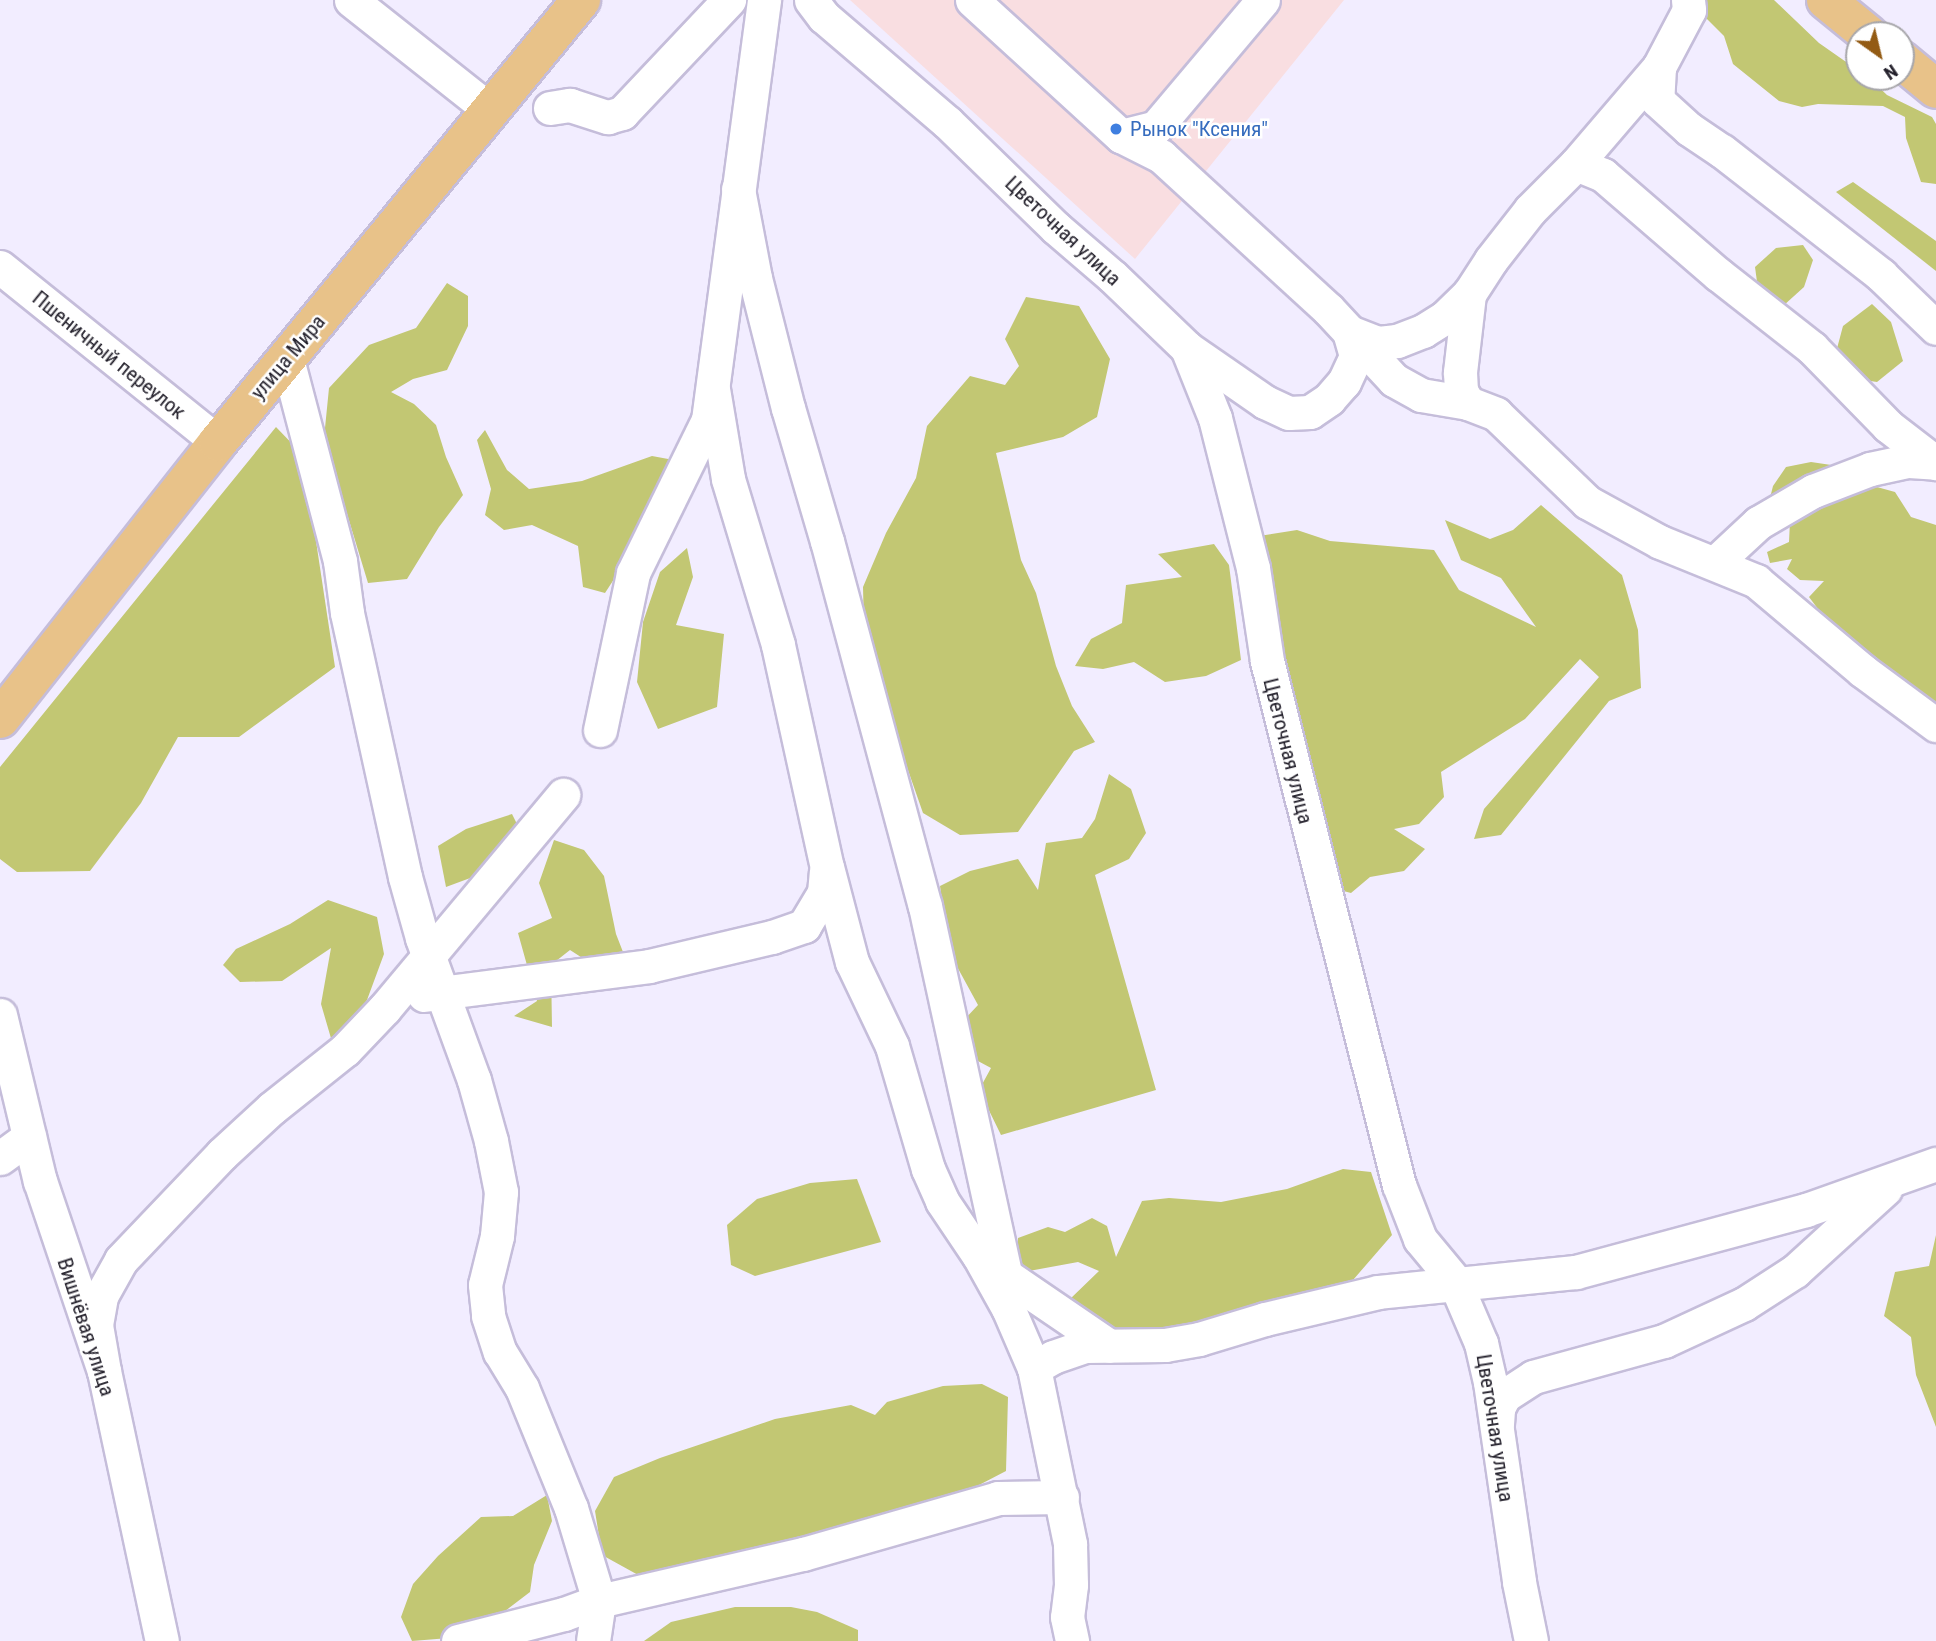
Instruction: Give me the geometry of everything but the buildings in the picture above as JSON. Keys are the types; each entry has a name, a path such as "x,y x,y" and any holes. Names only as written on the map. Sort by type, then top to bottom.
{"main road":[{"name":"улица Мира","path":"0,719 218,442 580,0"},
{"path":"1826,0 1852,21"}],"street":[{"path":"351,0 491,111"},
{"path":"550,108 570,105 608,117 622,113 729,0"},
{"path":"600,730 609,699 632,573 692,458 708,420 764,0"},
{"name":"Цветочная улица","path":"811,0 824,18 947,122 1055,228 1112,276 1187,348 1215,418 1253,568 1267,661 1329,914 1368,1055 1385,1136 1420,1239 1456,1285 1481,1343 1497,1426 1519,1583 1531,1641"},
{"path":"972,0 1121,136 1161,156 1349,332 1394,380 1422,396 1468,403 1496,414 1587,502 1660,542 1756,581 1863,671 1936,725"},
{"path":"1121,136 1156,127 1263,0"},
{"path":"1349,332 1378,343 1397,341 1423,331 1444,318 1469,295 1490,260 1530,210 1576,164 1659,66 1689,10 1688,0"},
{"path":"1659,66 1657,100 1689,130 1722,151 1881,275 1936,328"},
{"path":"1576,164 1603,176 1719,275 1802,340 1888,426 1936,463"},
{"path":"738,189 755,278 788,408 827,541 925,906 1006,1277"},
{"name":"Пшеничный переулок","path":"0,267 218,442"},
{"path":"1468,403 1461,391 1460,372 1469,295"},
{"path":"1187,348 1265,401 1289,413 1310,412 1329,399 1343,382 1356,356 1349,332"},
{"path":"287,359 340,561 347,613 405,877 429,955 474,1080 501,1192 497,1236 485,1284 488,1315 500,1352 522,1388 562,1485 599,1601 593,1641"},
{"path":"713,389 728,479 778,645 827,867 852,962 892,1046 928,1169 942,1201 979,1256 1022,1338 1034,1368 1070,1544 1071,1585 1063,1633"},
{"path":"1716,563 1758,523 1813,491 1870,469 1909,461 1936,463"},
{"path":"104,1371 96,1325 101,1296 121,1260 222,1154 272,1108 345,1049 385,1008 563,796"},
{"path":"385,1008 423,995 649,967 772,937 804,926 824,893 827,867"},
{"name":"Вишнёвая улица","path":"0,1015 29,1137 75,1295 104,1371 162,1641"},
{"path":"0,1158 29,1137"},
{"path":"1034,1368 1053,1357 1085,1346 1176,1343 1378,1292 1530,1278 1601,1266 1806,1210 1936,1164"},
{"path":"1497,1426 1498,1408 1503,1395 1533,1377 1664,1341 1744,1304 1794,1271 1870,1200 1903,1175"},
{"path":"979,1256 1109,1346"},
{"path":"458,1641 564,1614 599,1601 803,1554 998,1498 1062,1497"}],"shaded area":[{"name":"Рынок \"Ксения\"","path":"850,0 1344,0 1135,259"}],"green space":[{"path":"1696,0 1774,0 1819,43 1845,61 1845,91 1883,91 1932,117 1936,124 1936,184 1921,182 1906,138 1905,117 1883,106 1818,104 1802,107 1779,101 1733,64 1724,36 1706,18"},
{"path":"1853,182 1936,241 1936,271 1836,192"},
{"path":"1803,245 1813,260 1804,287 1783,306 1758,289 1755,267 1776,248"},
{"path":"447,283 468,296 468,326 447,370 413,379 391,392 414,404 436,425 446,457 463,495 439,527 407,579 368,583 324,438 329,388 369,345 416,328"},
{"path":"1026,297 1079,306 1110,359 1097,417 1063,437 996,453 1021,560 1036,593 1056,666 1072,706 1095,742 1074,751 1018,832 960,835 923,813 902,753 865,671 863,587 886,533 916,478 927,426 970,376 1005,385 1019,366 1005,339"},
{"path":"1872,304 1891,322 1903,361 1877,382 1851,378 1835,356 1843,326"},
{"path":"276,427 303,455 335,667 239,737 178,737 141,803 90,871 17,872 0,859 0,767"},
{"path":"485,430 507,470 529,489 582,481 652,456 679,461 644,533 605,593 583,587 578,546 532,525 504,530 485,515 491,489 477,440"},
{"path":"1811,462 1838,466 1866,484 1895,492 1911,517 1936,525 1936,712 1841,634 1821,613 1809,597 1824,581 1800,580 1787,569 1792,559 1770,563 1767,552 1789,542 1790,521 1769,502 1773,486 1786,467"},
{"path":"1541,505 1622,575 1638,630 1641,688 1609,701 1501,835 1474,839 1484,809 1599,677 1580,659 1525,719 1441,772 1444,797 1419,824 1394,829 1425,849 1404,871 1370,877 1351,893 1332,888 1295,744 1259,536 1297,530 1330,541 1434,550 1459,590 1536,627 1501,578 1461,560 1445,520 1490,539 1513,530"},
{"path":"1214,544 1229,565 1241,660 1206,676 1165,682 1134,662 1103,669 1075,666 1091,639 1122,623 1126,585 1182,577 1158,554"},
{"path":"687,548 693,577 676,625 724,634 717,707 658,729 637,682 643,622 660,572"},
{"path":"1109,774 1131,789 1146,833 1129,859 1095,875 1156,1090 1001,1135 979,1090 991,1068 963,1053 963,1021 978,1005 949,952 940,886 970,871 1018,859 1038,890 1046,843 1082,838 1095,819"},
{"path":"512,814 518,826 481,874 446,887 438,846 466,829"},
{"path":"554,840 584,850 604,876 616,934 630,970 601,970 570,950 551,965 552,1027 514,1016 537,1001 518,933 552,918 539,883"},
{"path":"328,900 377,917 384,954 367,1000 335,1052 321,1004 331,948 282,981 240,982 223,965 236,949 290,924"},
{"path":"1343,1169 1371,1172 1392,1235 1353,1280 1305,1312 1111,1337 1069,1300 1099,1271 1078,1262 1018,1273 1018,1238 1048,1227 1065,1232 1092,1218 1107,1226 1116,1257 1142,1201 1169,1198 1221,1202 1287,1189"},
{"path":"857,1179 881,1242 755,1276 731,1265 727,1225 757,1199 810,1183"},
{"path":"1936,1235 1936,1427 1916,1375 1911,1337 1884,1316 1895,1272 1929,1266"},
{"path":"982,1384 1008,1397 1006,1471 956,1497 898,1509 730,1558 640,1576 602,1555 595,1511 614,1477 660,1458 775,1419 851,1405 875,1415 887,1402 943,1386"},
{"path":"547,1495 552,1521 534,1565 530,1592 500,1615 539,1641 449,1638 412,1641 401,1617 413,1584 438,1556 481,1517 513,1516"},
{"path":"735,1607 791,1607 817,1612 858,1630 858,1641 644,1641 671,1622"}],"place":[{"name":"Рынок \"Ксения\"","path":"1116,129"}]}
